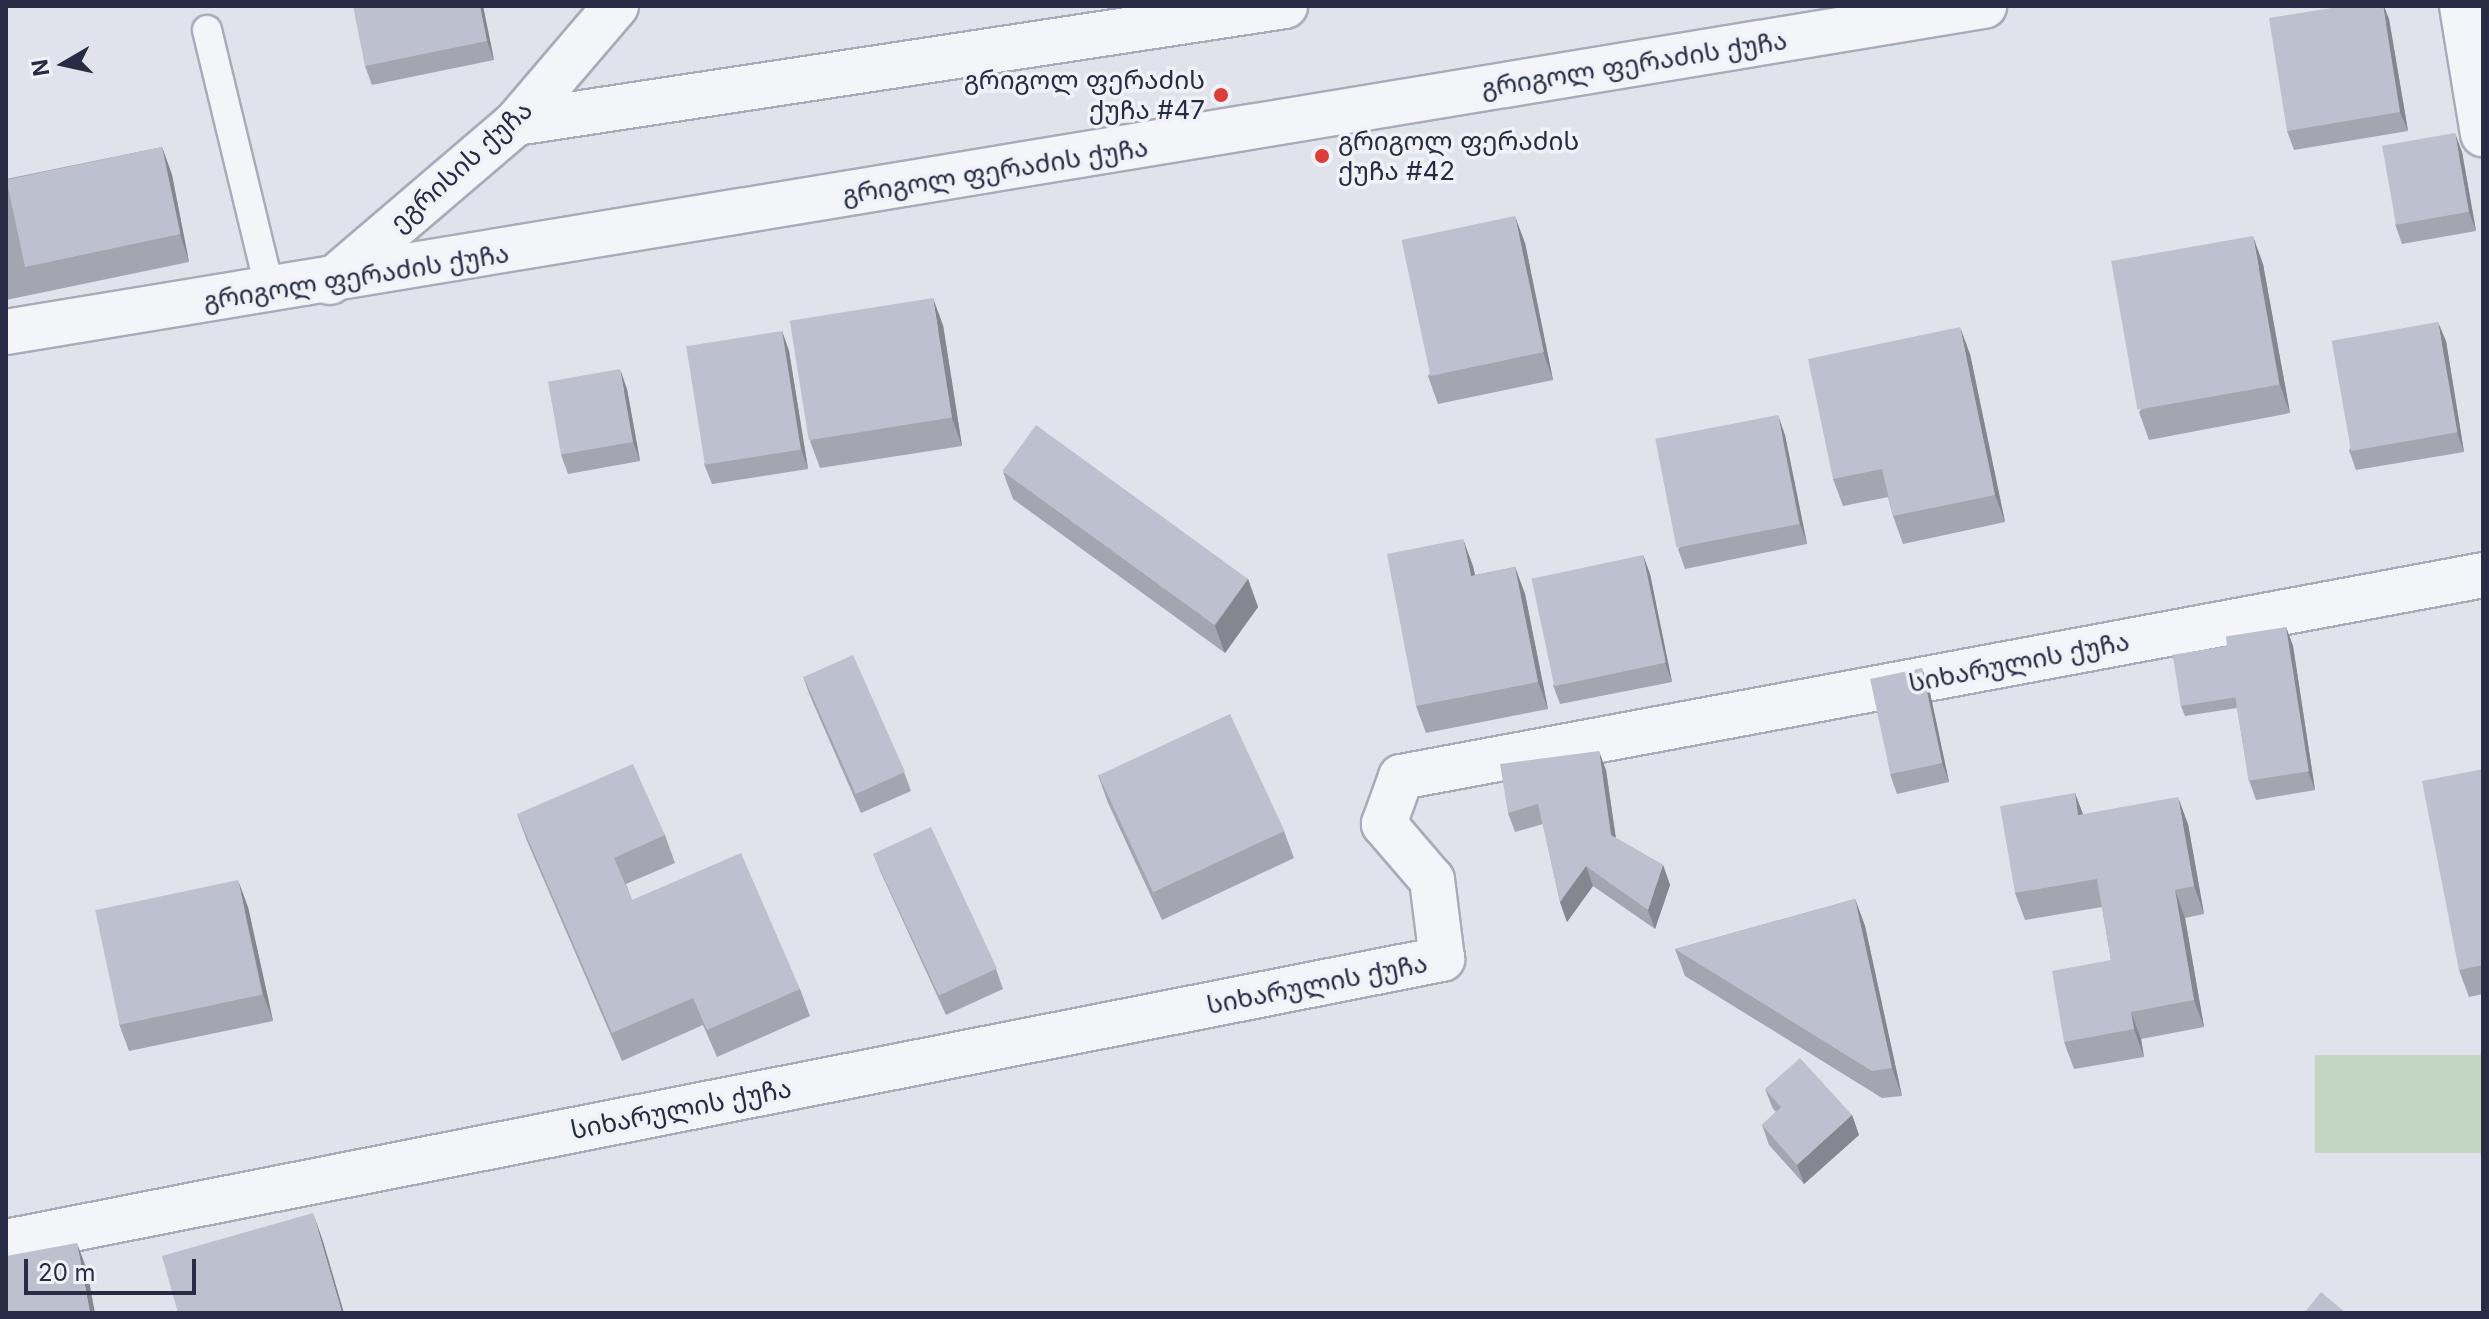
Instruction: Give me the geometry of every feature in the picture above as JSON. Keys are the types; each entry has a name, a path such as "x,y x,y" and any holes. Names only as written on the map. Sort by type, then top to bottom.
{"street":[{"name":"ეგრისის ქუჩა","path":"330,282 516,123 616,6"},
{"path":"516,123 1285,6"},
{"name":"გრიგოლ ფერაძის ქუჩა","path":"6,332 330,282 1984,6"},
{"path":"2462,6 2483,134"},
{"name":"სიხარულის ქუჩა","path":"6,1242 1442,959 1432,880 1384,824 1401,777 2483,575"}],"lane":[{"path":"207,30 270,291"}],"green space":[{"path":"2315,1055 2483,1055 2483,1153 2315,1153"}],"building":[{"path":"353,6 480,6 487,41 365,66"},
{"path":"2344,6 2383,6 2400,112 2287,131 2269,18"},
{"path":"2455,133 2469,212 2396,225 2382,146"},
{"path":"162,147 181,234 25,267 6,180"},
{"path":"1515,216 1544,352 1430,376 1402,240"},
{"path":"2253,236 2279,385 2137,410 2111,261"},
{"path":"933,298 952,418 809,440 790,321"},
{"path":"2438,322 2457,432 2351,451 2332,341"},
{"path":"1960,327 1995,495 1893,516 1882,469 1833,479 1808,359"},
{"path":"782,331 801,450 705,465 686,346"},
{"path":"620,369 633,442 561,455 548,382"},
{"path":"1778,415 1799,524 1676,548 1655,439"},
{"path":"1036,425 1248,579 1214,625 1002,471"},
{"path":"1463,539 1471,576 1515,567 1538,682 1416,706 1387,554"},
{"path":"1643,555 1666,663 1554,686 1531,579"},
{"path":"2286,627 2309,771 2249,781 2226,637"},
{"path":"2228,646 2236,697 2181,706 2173,655"},
{"path":"853,655 905,772 856,794 804,677"},
{"path":"1922,668 1942,763 1890,774 1870,679"},
{"path":"1230,714 1285,831 1153,892 1099,775"},
{"path":"1599,751 1611,835 1663,865 1648,910 1586,866 1560,902 1538,804 1508,813 1500,764"},
{"path":"633,764 665,835 614,858 632,900 741,853 800,989 707,1030 693,998 612,1033 517,814"},
{"path":"2483,769 2483,965 2459,970 2422,781"},
{"path":"2075,793 2078,815 2178,797 2194,886 2175,890 2194,1000 2131,1012 2134,1029 2064,1042 2052,971 2111,960 2097,879 2015,893 2000,806"},
{"path":"931,827 997,968 939,995 873,854"},
{"path":"238,880 262,994 120,1025 95,910"},
{"path":"1855,899 1892,1068 1872,1071 1675,949"},
{"path":"1800,1058 1852,1115 1797,1165 1762,1125 1781,1107 1765,1089"},
{"path":"313,1213 342,1313 178,1313 162,1256"},
{"path":"77,1243 90,1313 6,1313 6,1256"},
{"path":"2321,1292 2346,1313 2304,1313"}],"place":[{"name":"გრიგოლ ფერაძის ქუჩა #47","path":"1221,95"},
{"name":"გრიგოლ ფერაძის ქუჩა #42","path":"1322,156"}]}
